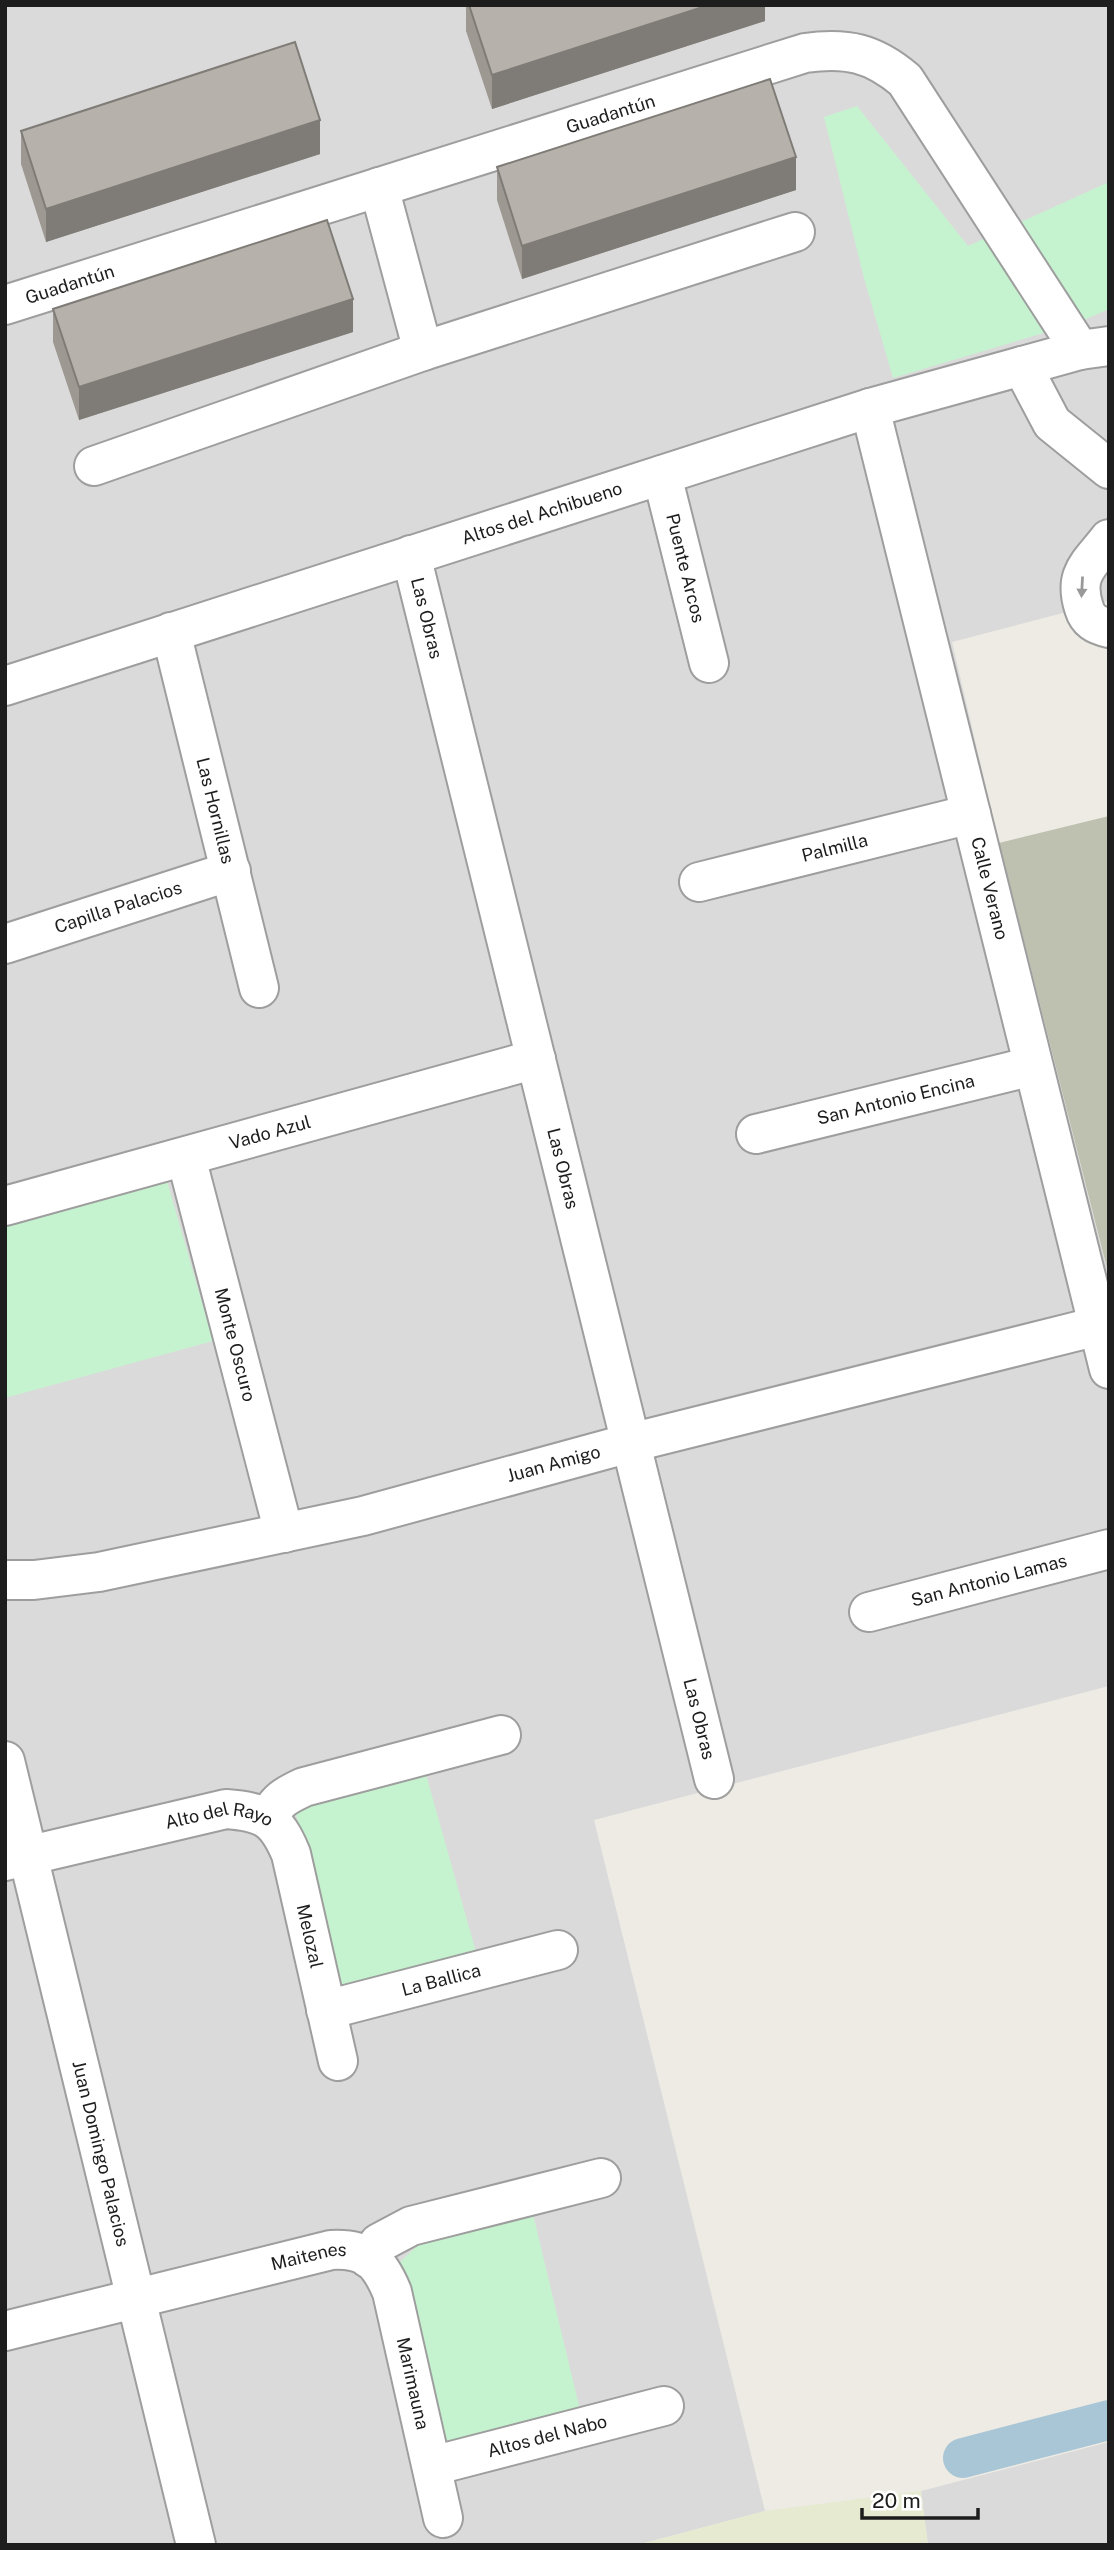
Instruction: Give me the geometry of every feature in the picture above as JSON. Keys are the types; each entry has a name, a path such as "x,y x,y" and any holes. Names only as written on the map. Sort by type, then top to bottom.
{"street":[{"name":"Guadantún","path":"5,304 805,53 827,50 870,56 889,66 905,80 1099,345"},
{"path":"379,187 423,351"},
{"path":"94,466 423,351 795,232"},
{"name":"Altos del Achibueno","path":"5,686 870,408 1099,345"},
{"path":"1023,366 1052,423 1109,468"},
{"name":"Calle Verano","path":"870,408 1109,1369"},
{"name":"Puente Arcos","path":"662,475 709,663"},
{"path":"1109,540 1083,573 1079,590 1087,617 1095,624 1109,628"},
{"name":"Las Obras","path":"411,555 714,1779"},
{"name":"Las Hornillas","path":"171,632 259,988"},
{"name":"Palmilla","path":"699,882 971,814"},
{"name":"Capilla Palacios","path":"5,944 231,871"},
{"name":"Vado Azul","path":"5,1206 536,1059"},
{"name":"San Antonio Encina","path":"757,1134 1033,1066"},
{"name":"Monte Oscuro","path":"186,1157 284,1534"},
{"name":"Juan Amigo","path":"5,1580 34,1580 99,1572 363,1516 630,1443 1098,1326"},
{"name":"San Antonio Lamas","path":"869,1612 1109,1549"},
{"name":"Alto del Rayo","path":"17,1858 226,1809 250,1811 269,1818 274,1804 304,1787 500,1735"},
{"name":"Juan Domingo Palacios","path":"5,1761 17,1858 136,2297 196,2545"},
{"name":"Melozal","path":"269,1818 282,1833 291,1854 338,2061"},
{"name":"La Ballica","path":"326,2010 558,1950"},
{"name":"Maitenes","path":"5,2331 331,2250 351,2249 368,2258 379,2243 411,2226 601,2178"},
{"name":"Marimauna","path":"368,2258 382,2269 392,2292 443,2518"},
{"name":"Altos del Nabo","path":"432,2466 664,2406"}],"shaded area":[{"path":"5,5 1109,5 1109,601 952,642 999,843 1109,1276 1109,1686 594,1820 765,2511 637,2545 5,2545"},
{"path":"1109,816 1109,1276 999,843"},
{"path":"1109,2442 1109,2545 928,2545 921,2491"},
{"path":"921,2491 928,2545 637,2545 765,2511"}],"green space":[{"path":"857,106 968,246 1109,182 1109,309 1077,323 893,378 864,278 824,117"},
{"path":"167,1181 213,1341 5,1398 5,1224"},
{"path":"423,1764 478,1959 339,1991 296,1814 318,1794"},
{"path":"531,2206 581,2414 442,2454 399,2263 436,2228"}],"building":[{"path":"469,5 709,5 492,75"},
{"path":"295,42 320,120 46,209 21,131"},
{"path":"770,79 796,157 522,246 497,167"},
{"path":"327,220 353,299 79,387 53,309"}],"waterway":[{"path":"963,2458 1109,2420"}]}
